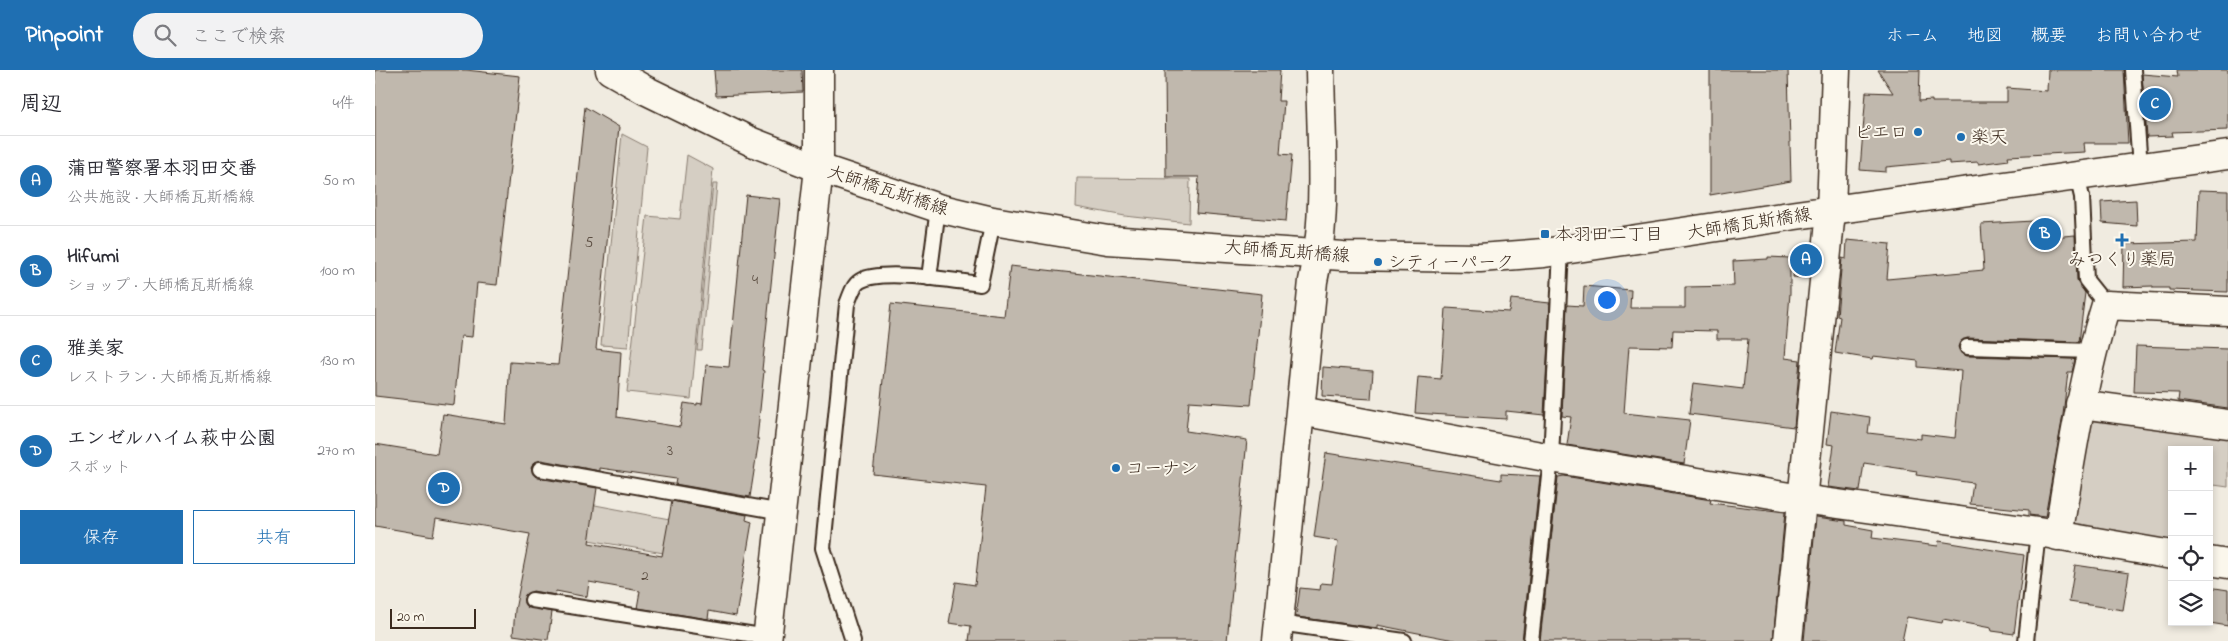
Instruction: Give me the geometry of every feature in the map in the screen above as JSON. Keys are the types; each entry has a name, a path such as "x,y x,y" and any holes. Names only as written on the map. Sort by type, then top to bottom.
{"street":[{"name":"大師橋瓦斯橋線","path":"610,70 645,90 752,142 819,168 938,208 993,221 1108,240 1319,254 1480,258 1561,250 2228,155"},
{"path":"767,639 819,168 819,70"},
{"path":"1278,632 1313,280 1319,254 1321,226 1320,70"},
{"path":"1788,641 1831,211 1836,70"},
{"path":"2048,534 2091,351 2106,305 2228,311"},
{"path":"2080,404 2228,424"},
{"path":"1301,412 1551,458 1802,499 2048,534 2168,554"},
{"path":"2213,562 2228,564"}],"lane":[{"path":"2133,70 2139,168"},
{"path":"2077,176 2082,197 2086,280 2106,305"},
{"path":"929,278 938,208"},
{"path":"853,641 823,548 847,304 852,291 860,281 876,277 899,275 980,284 993,221"},
{"path":"1531,641 1551,458 1561,250"},
{"path":"1967,347 2091,351"},
{"path":"540,469 781,512"},
{"path":"2026,641 2048,534"},
{"path":"532,600 767,639"},
{"path":"1278,632 1404,641"}],"shaded area":[{"path":"622,134 647,147 628,347 601,345"},
{"path":"687,155 713,169 691,399 627,392 647,216 680,219"},
{"path":"1077,178 1190,179 1189,223 1125,216 1076,207"},
{"path":"713,184 717,184 702,350 697,350"},
{"path":"2092,417 2228,434 2228,487 2214,485 2213,491 2213,446 2168,446 2168,544 2071,527"},
{"path":"542,495 749,534 744,567 537,531"}],"building":[{"path":"375,70 466,70 520,76 497,285 477,283 472,337 461,336 454,405 375,396"},
{"path":"714,70 802,70 803,92 716,96"},
{"path":"1165,70 1280,70 1278,101 1284,101 1280,154 1292,155 1286,221 1196,213 1199,177 1166,177"},
{"path":"1710,70 1788,70 1791,181 1710,195"},
{"path":"1878,70 1920,70 1919,101 2007,102 2007,88 2047,91 2048,70 2124,70 2128,143 2084,143 2085,152 2008,156 2009,160 1978,164 1978,162 1949,164 1949,161 1886,167 1886,172 1860,170 1866,92 1893,93"},
{"path":"2177,70 2228,70 2228,130 2172,132 2173,136 2147,137 2142,74 2178,77"},
{"path":"585,107 619,127 596,349 621,352 617,417 680,427 684,403 702,404 706,365 729,367 746,195 780,199 762,370 764,371 757,439 759,439 750,497 675,484 676,479 600,468 600,471 541,460 534,463 531,468 534,475 538,478 597,488 589,543 662,556 672,501 747,515 746,520 752,522 736,616 709,611 708,619 637,608 640,591 589,582 587,597 556,591 555,595 533,591 525,595 524,603 527,607 552,612 548,640 513,635 515,610 530,534 436,518 433,536 375,526 375,444 437,454 443,414 506,424 510,362 558,365"},
{"path":"2199,190 2228,191 2228,292 2169,290 2169,288 2153,288 2153,286 2123,287 2124,244 2197,242"},
{"path":"2136,200 2137,226 2102,223 2101,202"},
{"path":"2051,220 2052,237 2075,235 2077,280 2085,293 2079,342 1967,338 1960,342 1958,347 1962,354 1967,356 2075,359 2072,372 2068,372 2063,415 2045,517 2029,515 2029,510 1970,504 1973,483 1916,475 1917,471 1864,463 1860,491 1828,487 1834,445 1827,444 1831,411 1870,417 1868,433 1921,439 1921,434 1955,438 1960,386 1961,371 1918,367 1918,361 1873,356 1872,359 1835,353 1840,317 1837,316 1842,258 1846,259 1847,240 1890,244 1887,279 1984,270 1981,224"},
{"path":"1795,253 1811,255 1809,278 1793,277"},
{"path":"1768,257 1790,258 1790,293 1785,358 1800,360 1794,427 1689,414 1693,383 1743,389 1748,339 1717,339 1717,331 1673,330 1672,347 1629,346 1624,413 1690,420 1684,464 1567,445 1571,417 1562,416 1567,305 1583,306 1584,286 1631,290 1630,308 1685,308 1685,287 1734,286 1733,261 1768,259"},
{"name":"コーナン","path":"1010,266 1262,294 1251,405 1189,401 1186,431 1247,440 1227,641 969,641 971,626 949,623 956,582 975,585 986,487 873,474 891,304 1004,316"},
{"path":"1511,299 1550,303 1544,415 1506,411 1506,419 1415,413 1418,377 1441,379 1446,308 1509,312"},
{"path":"2136,346 2228,349 2228,408 2178,401 2179,393 2134,392"},
{"path":"1323,367 1373,371 1371,399 1322,396"},
{"path":"1326,453 1501,480 1501,474 1540,476 1522,641 1459,641 1377,625 1377,628 1296,617 1300,588 1320,590 1321,583 1332,584 1338,541 1314,537"},
{"path":"1564,476 1711,500 1710,503 1785,512 1773,641 1540,641 1558,477"},
{"path":"1816,517 1846,521 1846,525 1873,530 1872,538 1938,546 1939,541 2024,555 2014,634 1992,631 1991,628 1943,619 1942,623 1907,617 1902,641 1804,641"},
{"path":"2075,565 2129,573 2123,610 2069,602"},
{"path":"2213,588 2228,590 2228,626 2213,624"}],"place":[{"name":"雅美家","path":"2155,104"},
{"name":"ピエロ","path":"1918,132"},
{"name":"楽天","path":"1961,137"},
{"name":"本羽田二丁目","path":"1545,234"},
{"name":"Hifumi","path":"2045,234"},
{"name":"みつくり薬局","path":"2122,240"},
{"name":"蒲田警察署本羽田交番","path":"1806,260"},
{"name":"シティーパーク","path":"1378,262"},
{"name":"コーナン","path":"1116,468"},
{"name":"エンゼルハイム萩中公園","path":"444,488"}]}
